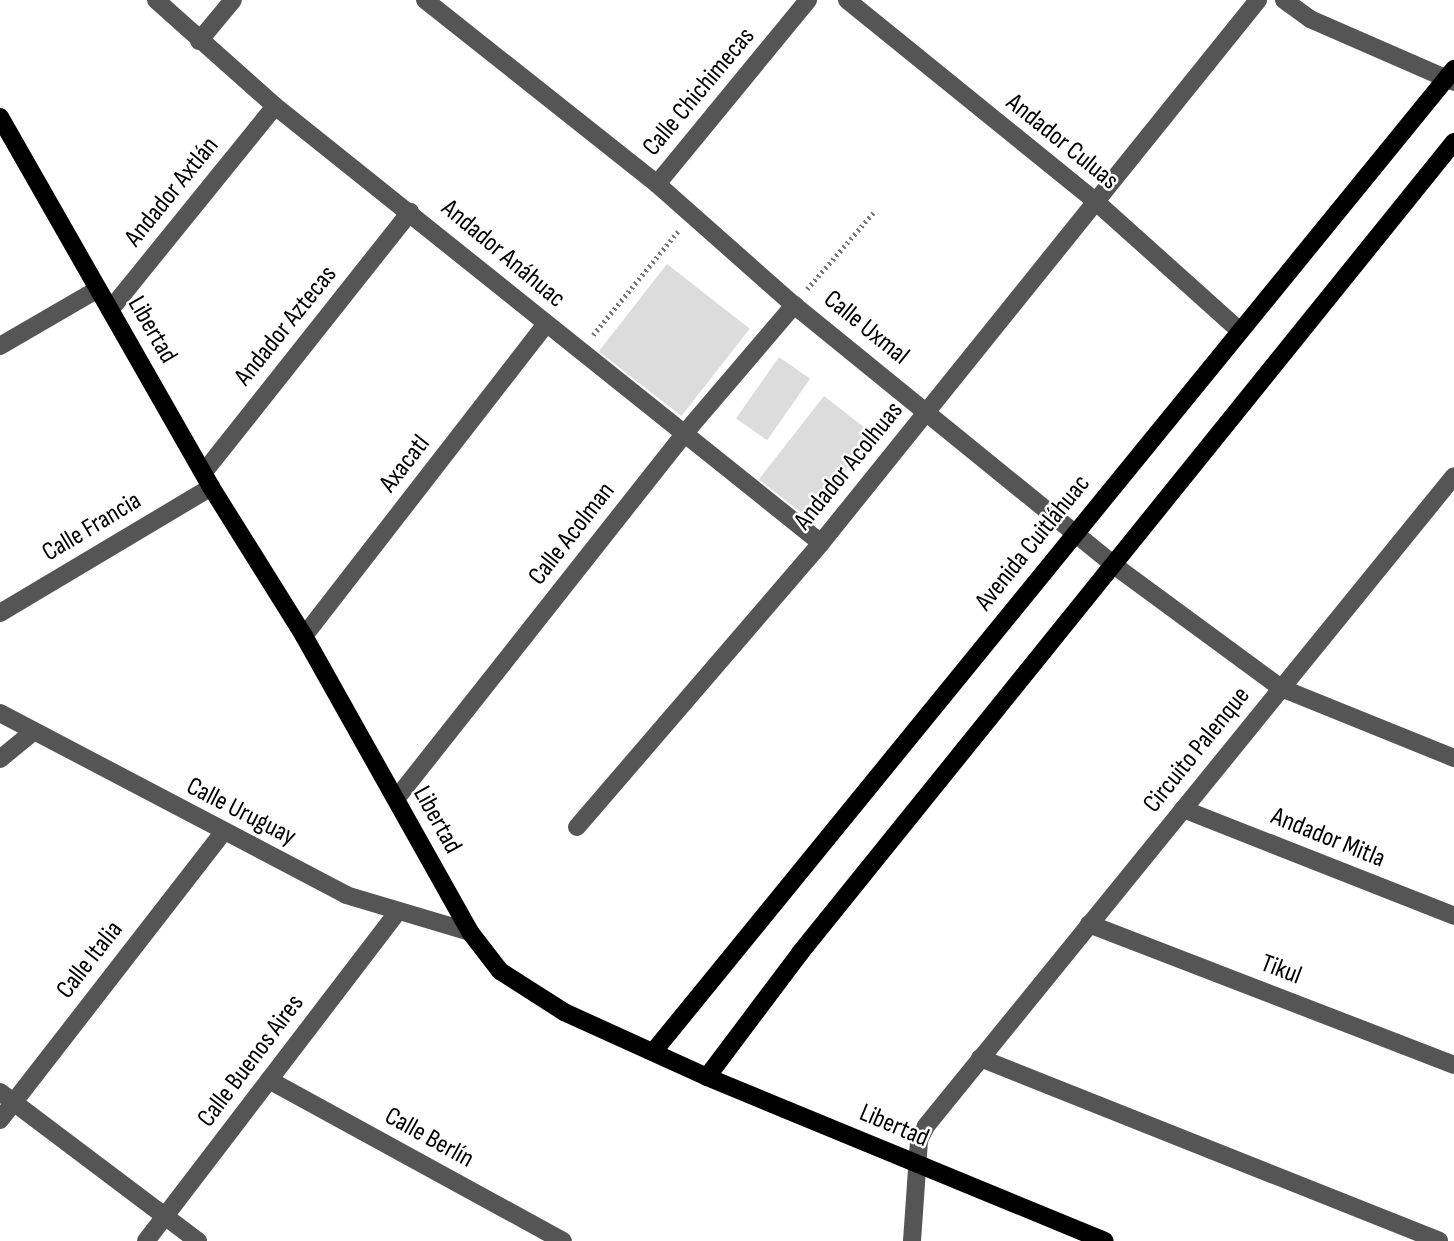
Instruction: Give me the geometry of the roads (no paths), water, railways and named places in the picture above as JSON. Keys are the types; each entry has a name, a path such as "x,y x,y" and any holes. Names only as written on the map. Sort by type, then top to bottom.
{"main road":[{"name":"Avenida Cuitláhuac","path":"654,1051 1239,330 1451,77"},
{"name":"Libertad","path":"0,117 208,479 304,636 470,932 500,971 521,987 564,1012 707,1077 1105,1241"},
{"path":"707,1077 800,953 1115,566 1454,142"}],"street":[{"name":"Andador Anáhuac","path":"156,0 275,106 821,543"},
{"path":"199,41 233,0"},
{"name":"Calle Uxmal","path":"425,0 657,184 794,305 1115,566 1281,688 1454,758"},
{"name":"Calle Chichimecas","path":"657,184 808,0"},
{"name":"Andador Culuas","path":"847,0 1094,200 1239,330"},
{"name":"Andador Acolhuas","path":"577,827 821,543 1094,200 1258,0"},
{"path":"1284,0 1310,19 1451,77"},
{"name":"Andador Axtlán","path":"110,310 275,106"},
{"name":"Andador Aztecas","path":"208,479 410,212"},
{"path":"0,345 98,289"},
{"name":"Calle Acolman","path":"396,799 684,435 794,305"},
{"name":"Axacatl","path":"304,636 546,324"},
{"name":"Circuito Palenque","path":"912,1241 918,1164 926,1126 1454,476"},
{"name":"Calle Francia","path":"0,613 208,479"},
{"name":"Calle Uruguay","path":"0,713 222,834 346,895 397,913 470,932"},
{"path":"0,759 33,732"},
{"name":"Andador Mitla","path":"1183,808 1454,916"},
{"name":"Calle Italia","path":"0,1119 7,1097 222,834"},
{"name":"Calle Buenos Aires","path":"146,1241 397,913"},
{"name":"Tikul","path":"1089,923 1454,1065"},
{"path":"980,1058 1439,1241"},
{"name":"Calle Berlín","path":"269,1080 563,1241"},
{"path":"7,1097 198,1241"}]}
